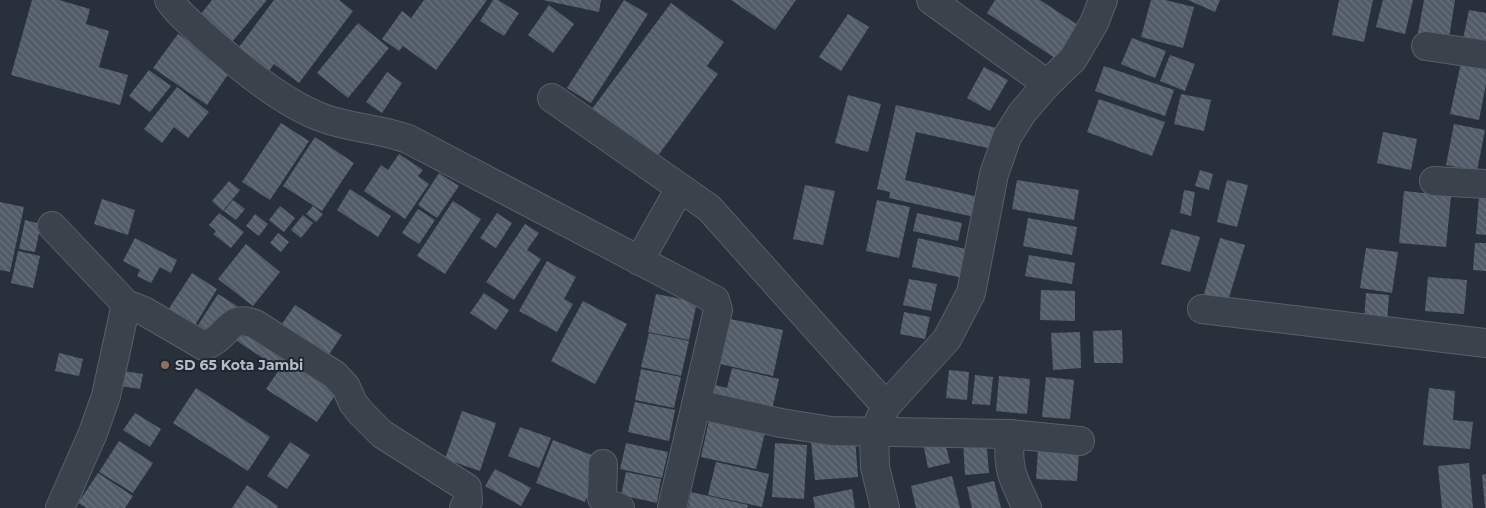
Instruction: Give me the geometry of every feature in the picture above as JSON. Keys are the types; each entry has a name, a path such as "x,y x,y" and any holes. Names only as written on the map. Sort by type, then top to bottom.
{"street":[{"path":"169,0 179,13 251,76 302,107 336,122 392,133 408,139 639,262 711,297 717,305 672,508"},
{"path":"931,0 1047,84"},
{"path":"885,508 876,467 874,432 886,406 947,339 971,293 994,174 1004,146 1022,114 1047,84 1073,58 1094,23 1103,0"},
{"path":"1426,46 1486,55"},
{"path":"552,98 709,208 886,406"},
{"path":"1434,180 1486,184"},
{"path":"639,262 680,188"},
{"path":"52,226 126,304 144,311 204,346 222,336 234,321 243,319 255,324 335,375 346,387 360,413 382,434 467,488 468,501 464,508"},
{"path":"60,508 94,432 106,396 126,304"},
{"path":"1202,309 1486,343"},
{"path":"696,404 782,423 830,430 1010,434 1080,441"},
{"path":"1010,434 1008,461 1011,476 1027,508"},
{"path":"603,464 602,498 609,504 620,508"}],"building":[{"path":"32,0 59,0 90,9 86,24 109,31 99,67 128,75 120,105 11,75"},
{"path":"212,0 267,0 232,42 200,15"},
{"path":"274,0 339,0 353,11 299,83 274,64 267,74 236,51"},
{"path":"424,0 487,0 436,70 403,46 399,51 382,39 402,11 411,18"},
{"path":"493,0 498,0 519,13 504,36 480,21"},
{"path":"543,0 601,0 599,12"},
{"path":"624,0 648,14 591,103 567,88"},
{"path":"731,0 796,0 775,30"},
{"path":"995,0 1040,0 1081,27 1058,60 987,13"},
{"path":"1151,0 1165,0 1194,7 1183,48 1141,37"},
{"path":"1188,0 1220,0 1215,12"},
{"path":"1339,0 1373,0 1364,42 1332,35"},
{"path":"1383,0 1413,0 1405,34 1376,27"},
{"path":"1424,0 1455,0 1449,38 1418,33"},
{"path":"671,3 724,42 707,66 718,74 657,157 592,109"},
{"path":"549,5 574,24 553,53 528,35"},
{"path":"1469,10 1486,13 1486,49 1462,44"},
{"path":"848,14 869,27 841,71 819,57"},
{"path":"358,23 389,48 348,98 317,73"},
{"path":"178,34 231,70 207,105 153,68"},
{"path":"1132,38 1166,51 1155,78 1121,64"},
{"path":"1170,55 1195,64 1185,91 1160,81"},
{"path":"1461,63 1486,68 1486,84 1479,120 1450,114"},
{"path":"1104,66 1174,90 1165,116 1095,91"},
{"path":"984,67 1008,80 990,111 967,98"},
{"path":"149,70 171,86 150,112 129,96"},
{"path":"387,72 402,83 382,113 366,102"},
{"path":"177,87 209,112 188,138 174,127 162,143 144,129"},
{"path":"1181,94 1211,100 1204,131 1174,124"},
{"path":"848,95 881,104 868,152 835,143"},
{"path":"1099,99 1165,122 1152,156 1087,132"},
{"path":"896,105 997,128 992,149 916,132 905,180 983,198 979,218 889,198 890,192 877,189"},
{"path":"281,123 309,141 270,200 242,182"},
{"path":"1454,124 1485,130 1477,171 1446,165"},
{"path":"1383,132 1417,139 1411,170 1377,163"},
{"path":"315,137 354,163 322,211 283,186"},
{"path":"399,154 423,170 418,176 429,184 405,219 364,191 381,165 388,170"},
{"path":"1200,170 1213,174 1209,190 1195,186"},
{"path":"439,173 459,186 437,218 418,205"},
{"path":"1017,180 1079,190 1074,220 1012,209"},
{"path":"1227,180 1248,185 1237,227 1217,222"},
{"path":"229,181 240,190 223,211 212,201"},
{"path":"805,185 835,191 823,245 793,239"},
{"path":"350,189 391,216 378,237 337,210"},
{"path":"1184,190 1195,192 1191,216 1180,213"},
{"path":"1404,191 1451,196 1446,247 1399,243"},
{"path":"1479,195 1486,196 1486,235 1476,234"},
{"path":"102,199 135,210 128,235 94,224"},
{"path":"233,200 245,209 236,220 224,211"},
{"path":"877,200 910,207 899,258 866,251"},
{"path":"453,201 481,219 445,274 417,256"},
{"path":"0,202 24,207 10,272 0,270"},
{"path":"280,206 295,218 284,232 269,220"},
{"path":"313,206 323,214 316,222 306,214"},
{"path":"418,209 435,220 419,244 402,233"},
{"path":"219,213 244,232 231,248 213,234 216,231 209,225"},
{"path":"497,213 512,223 496,248 480,238"},
{"path":"917,213 962,223 958,241 913,231"},
{"path":"255,214 268,224 259,236 246,226"},
{"path":"303,215 313,223 301,238 291,230"},
{"path":"1028,218 1077,227 1072,255 1023,246"},
{"path":"25,220 41,224 35,252 19,249"},
{"path":"525,224 539,233 527,250 541,259 514,300 486,282"},
{"path":"1171,229 1200,237 1190,272 1161,264"},
{"path":"278,233 289,242 281,252 270,243"},
{"path":"135,238 177,260 171,273 160,267 151,283 137,276 140,270 123,261"},
{"path":"918,238 970,250 963,278 912,267"},
{"path":"1220,238 1245,245 1228,301 1204,294"},
{"path":"1475,243 1486,243 1486,271 1473,270"},
{"path":"246,244 280,272 253,306 218,279"},
{"path":"1366,248 1398,252 1392,293 1360,288"},
{"path":"18,251 40,256 33,288 11,283"},
{"path":"1029,255 1075,263 1072,284 1025,276"},
{"path":"547,261 576,277 564,299 573,304 557,332 519,311"},
{"path":"192,273 217,289 194,327 168,310"},
{"path":"1428,277 1467,280 1464,314 1425,311"},
{"path":"909,279 937,284 931,311 903,305"},
{"path":"1041,290 1075,291 1075,321 1040,320"},
{"path":"484,293 509,310 496,330 470,313"},
{"path":"1366,293 1389,295 1387,323 1364,321"},
{"path":"218,294 237,306 217,337 198,325"},
{"path":"656,294 697,302 689,340 648,332"},
{"path":"583,301 627,324 595,384 551,361"},
{"path":"295,305 342,335 324,362 277,331"},
{"path":"904,312 930,317 925,339 900,334"},
{"path":"730,319 783,330 773,376 720,364"},
{"path":"245,323 289,351 278,368 234,339"},
{"path":"1122,330 1123,363 1094,363 1093,331"},
{"path":"1080,332 1081,368 1053,370 1051,333"},
{"path":"649,333 689,341 681,376 641,367"},
{"path":"291,352 342,385 317,422 266,389"},
{"path":"59,353 83,359 79,376 55,371"},
{"path":"732,368 779,379 771,414 712,400 715,385 727,388"},
{"path":"641,369 681,377 674,408 635,400"},
{"path":"949,370 969,372 967,400 946,398"},
{"path":"123,371 143,374 140,389 120,386"},
{"path":"975,375 993,377 990,405 972,404"},
{"path":"999,376 1030,379 1027,414 996,411"},
{"path":"1046,377 1074,380 1070,419 1042,417"},
{"path":"196,388 270,437 248,471 173,423"},
{"path":"1429,388 1455,391 1453,420 1473,422 1470,449 1423,445"},
{"path":"635,402 675,410 669,441 628,432"},
{"path":"462,411 496,423 480,471 445,459"},
{"path":"135,413 161,429 150,447 123,430"},
{"path":"710,416 766,429 756,469 701,457"},
{"path":"520,427 551,438 539,468 508,456"},
{"path":"855,438 858,477 815,480 811,441"},
{"path":"944,438 950,463 928,468 923,443"},
{"path":"986,438 989,473 965,475 963,440"},
{"path":"553,440 602,459 585,502 536,483"},
{"path":"119,441 153,463 133,493 99,472"},
{"path":"290,442 310,455 287,489 267,476"},
{"path":"626,443 668,452 662,478 620,469"},
{"path":"775,443 807,445 804,499 772,497"},
{"path":"1038,450 1079,452 1077,481 1036,479"},
{"path":"716,462 769,474 762,507 708,495"},
{"path":"1469,463 1473,508 1442,508 1438,466"},
{"path":"495,469 531,488 521,506 485,486"},
{"path":"626,472 661,479 657,503 621,495"},
{"path":"98,473 133,496 125,508 87,508 78,503"},
{"path":"1486,474 1486,508 1485,508 1482,475"},
{"path":"952,476 960,508 916,508 911,486"},
{"path":"994,481 1001,508 972,508 967,487"},
{"path":"247,485 278,506 277,508 232,508"},
{"path":"852,489 855,508 815,508 813,497"},
{"path":"691,492 748,505 747,508 688,508"}],"place":[{"name":"SD 65 Kota Jambi","path":"165,365"}]}
